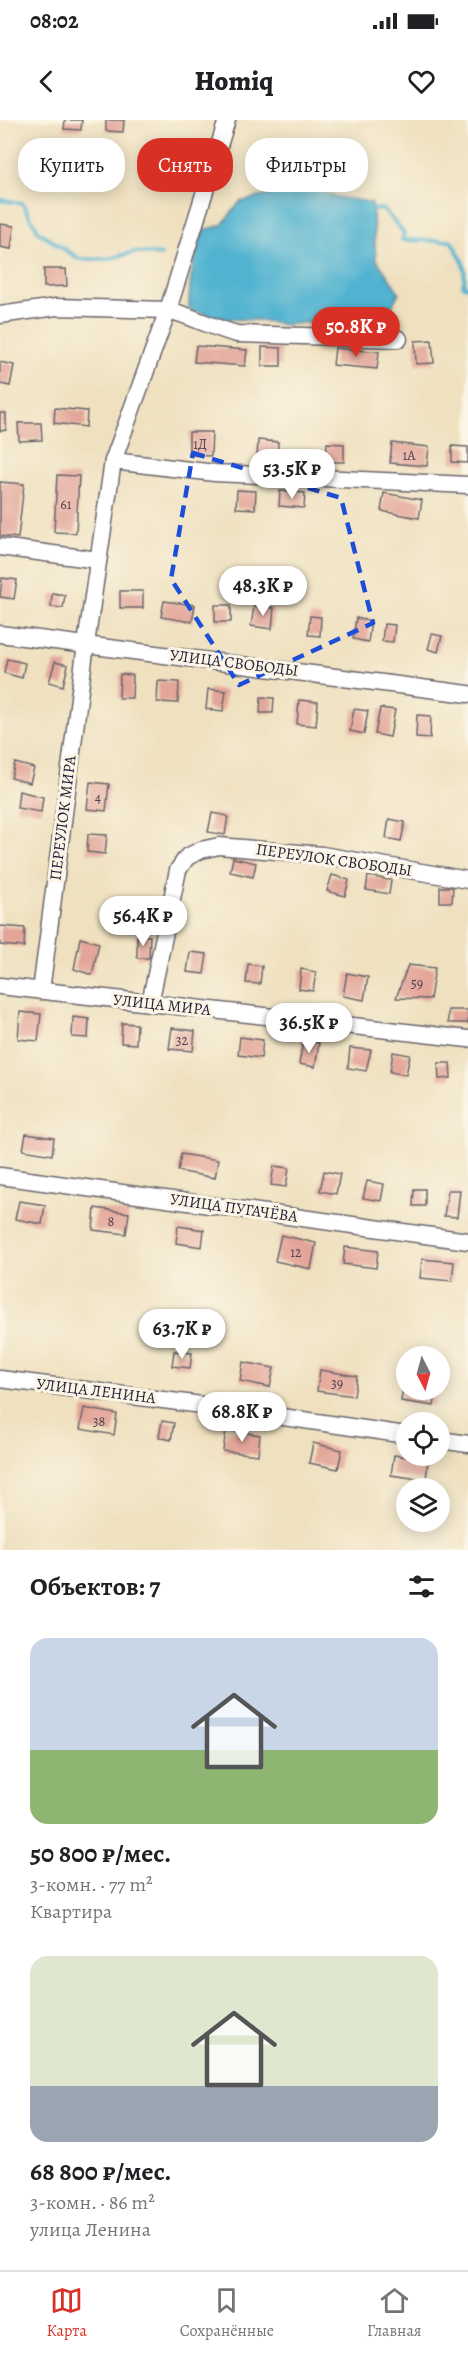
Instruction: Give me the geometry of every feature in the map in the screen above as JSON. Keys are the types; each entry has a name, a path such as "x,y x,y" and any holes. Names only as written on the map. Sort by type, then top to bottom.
{"street":[{"name":"ПЕРЕУЛОК МИРА","path":"41,991 86,644 113,461 168,310 227,120"},
{"path":"0,315 56,308 168,310 237,334 399,339"},
{"path":"113,461 215,473 468,485"},
{"path":"0,548 98,560"},
{"name":"УЛИЦА СВОБОДЫ","path":"0,634 468,694"},
{"name":"ПЕРЕУЛОК СВОБОДЫ","path":"150,1003 178,870 187,857 201,850 219,846 322,855 468,880"},
{"name":"УЛИЦА МИРА","path":"0,986 468,1039"},
{"name":"УЛИЦА ПУГАЧЁВА","path":"0,1176 468,1241"},
{"name":"УЛИЦА ЛЕНИНА","path":"0,1379 396,1434"},
{"path":"450,1441 468,1444"}],"highlighted area":[{"path":"193,453 341,498 373,623 239,685 171,579"}],"water":[{"path":"324,192 372,203 376,259 399,292 385,321 364,329 323,321 285,325 259,320 228,319 189,310 192,269 204,230 222,225 240,202 276,193"}],"building":[{"path":"65,120 82,120 81,130 64,129"},
{"path":"106,120 124,120 123,132 106,131"},
{"path":"0,224 14,226 11,249 0,247"},
{"path":"44,269 66,269 67,286 44,287"},
{"path":"432,340 434,363 416,364 415,341"},
{"path":"196,346 247,350 245,366 194,362"},
{"path":"262,347 281,348 281,366 262,366"},
{"path":"335,348 379,352 377,369 333,365"},
{"path":"0,362 14,365 10,386 0,384"},
{"path":"55,408 87,411 86,427 54,423"},
{"path":"0,413 6,413 6,430 0,431"},
{"path":"18,423 41,423 42,440 19,441"},
{"path":"189,432 212,432 211,456 189,455"},
{"path":"258,440 278,442 277,460 257,458"},
{"path":"327,443 344,444 344,462 326,462"},
{"path":"392,443 429,447 427,466 390,463"},
{"path":"452,446 468,447 468,463 452,462"},
{"path":"57,475 79,476 76,533 54,532"},
{"path":"0,482 24,484 18,538 0,536"},
{"path":"237,490 256,491 255,509 236,508"},
{"path":"280,491 305,493 304,508 279,506"},
{"path":"384,493 422,500 419,518 381,511"},
{"path":"2,578 17,580 14,599 0,597"},
{"path":"120,591 143,591 143,608 120,608"},
{"path":"52,593 65,595 63,608 51,607"},
{"path":"164,601 195,605 192,622 161,617"},
{"path":"215,605 231,605 231,622 215,622"},
{"path":"254,606 274,608 272,629 251,626"},
{"path":"310,616 321,617 320,636 308,635"},
{"path":"356,618 371,621 368,642 353,639"},
{"path":"384,624 395,625 393,642 382,641"},
{"path":"432,634 442,636 438,652 428,649"},
{"path":"7,659 25,663 22,678 4,673"},
{"path":"55,662 68,665 63,686 49,682"},
{"path":"120,674 133,675 132,698 119,698"},
{"path":"158,681 179,682 178,703 157,702"},
{"path":"208,689 226,691 223,711 206,709"},
{"path":"261,697 274,698 273,713 260,713"},
{"path":"299,700 318,702 316,726 297,724"},
{"path":"380,708 395,710 390,737 375,734"},
{"path":"354,709 368,711 364,734 350,731"},
{"path":"417,715 431,716 430,738 416,737"},
{"path":"15,763 34,768 30,783 11,778"},
{"path":"90,782 109,784 106,811 87,809"},
{"path":"19,791 43,797 41,812 17,808"},
{"path":"212,813 228,816 225,835 208,832"},
{"path":"389,819 405,822 401,841 386,838"},
{"path":"88,834 107,835 105,854 87,852"},
{"path":"233,858 256,863 253,877 230,872"},
{"path":"332,875 349,880 345,896 327,891"},
{"path":"368,876 391,880 389,894 366,890"},
{"path":"440,887 453,887 452,902 440,902"},
{"path":"0,926 25,928 24,947 0,945"},
{"path":"137,936 150,936 149,958 137,958"},
{"path":"80,938 99,943 92,975 74,969"},
{"path":"190,952 207,954 204,974 187,972"},
{"path":"248,964 262,966 260,984 246,983"},
{"path":"408,965 435,968 430,999 396,998"},
{"path":"301,969 316,972 313,991 299,989"},
{"path":"347,973 368,977 364,1000 343,996"},
{"path":"448,1010 468,1010 468,1023 448,1023"},
{"path":"20,1012 41,1014 38,1041 18,1039"},
{"path":"73,1017 89,1019 88,1038 72,1037"},
{"path":"122,1023 137,1024 136,1044 121,1043"},
{"path":"172,1028 195,1031 193,1051 169,1049"},
{"path":"240,1037 263,1040 261,1058 238,1055"},
{"path":"303,1041 319,1043 315,1067 299,1064"},
{"path":"350,1048 371,1050 366,1071 348,1068"},
{"path":"393,1052 410,1055 406,1075 390,1072"},
{"path":"438,1063 450,1063 451,1078 439,1079"},
{"path":"26,1134 54,1138 52,1155 23,1150"},
{"path":"181,1154 218,1160 215,1178 178,1171"},
{"path":"274,1166 289,1168 286,1187 271,1185"},
{"path":"324,1171 340,1174 336,1194 320,1191"},
{"path":"367,1181 384,1184 381,1201 363,1198"},
{"path":"414,1189 425,1189 425,1206 413,1206"},
{"path":"448,1190 460,1190 457,1217 444,1216"},
{"path":"19,1201 45,1205 42,1224 15,1219"},
{"path":"95,1208 129,1213 126,1234 93,1230"},
{"path":"178,1226 204,1230 202,1247 176,1243"},
{"path":"281,1235 316,1243 311,1269 275,1261"},
{"path":"345,1247 378,1251 376,1268 343,1264"},
{"path":"422,1259 454,1262 452,1281 420,1278"},
{"path":"174,1351 192,1353 190,1368 172,1366"},
{"path":"243,1362 274,1368 270,1387 240,1381"},
{"path":"320,1370 357,1376 354,1396 317,1391"},
{"path":"401,1400 435,1400 434,1406"},
{"path":"84,1408 117,1414 114,1435 80,1429"},
{"path":"162,1421 174,1423 171,1440 159,1437"},
{"path":"226,1430 260,1435 258,1455 223,1451"},
{"path":"313,1443 342,1450 338,1469 309,1463"},
{"path":"394,1455 396,1455 396,1466 427,1466 426,1478 391,1475"}],"waterway":[{"path":"0,200 22,203 39,232 79,259 107,259 135,252 161,255"},
{"path":"370,210 383,209 404,233 402,240 451,241 463,262 465,273 463,286 468,287"}]}
